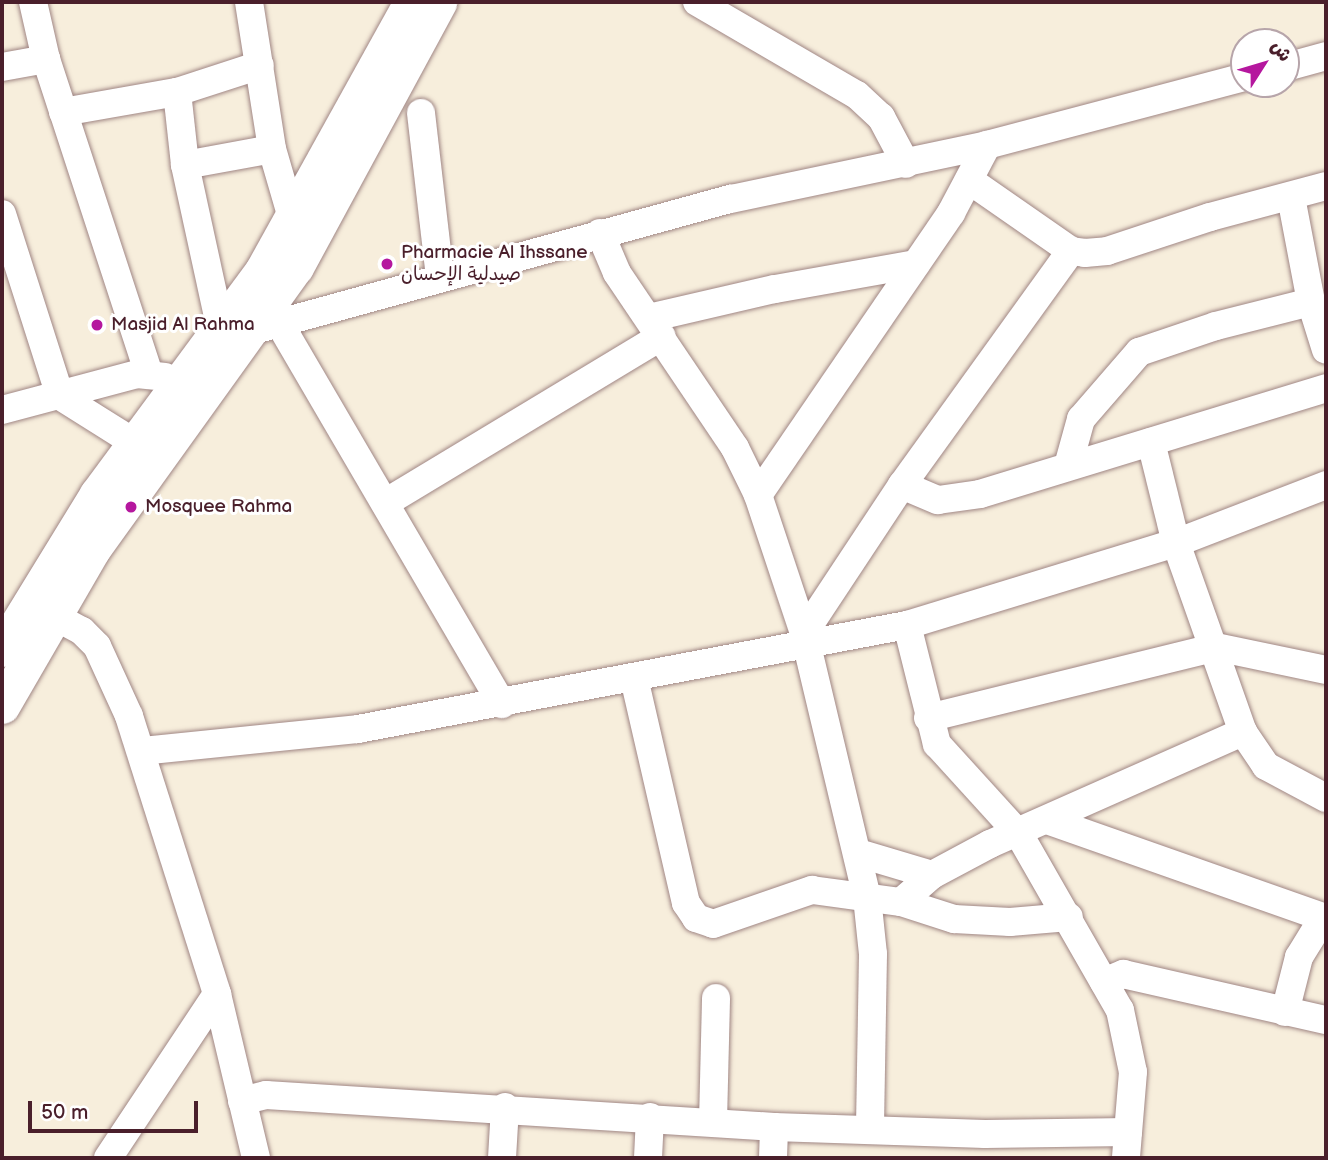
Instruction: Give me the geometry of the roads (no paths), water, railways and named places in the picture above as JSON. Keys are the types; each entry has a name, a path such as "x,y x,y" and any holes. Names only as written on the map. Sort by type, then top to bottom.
{"main road":[{"path":"2,649 41,608 145,448 177,383 262,271 292,218 429,3"},
{"path":"177,383 267,328 429,3"},
{"path":"2,706 41,608"}],"street":[{"path":"2,410 60,396 177,383 63,112 46,59 33,2"},
{"path":"249,2 272,149 292,218"},
{"path":"697,2 857,94 880,117 906,164"},
{"path":"1300,62 1326,56"},
{"path":"2,67 46,59"},
{"path":"63,112 177,92 260,65"},
{"path":"502,704 385,503 267,328 600,233 731,199 987,145 1230,81"},
{"path":"177,92 185,165 220,325"},
{"path":"421,113 440,278"},
{"path":"758,495 916,264 969,180 987,145"},
{"path":"185,165 272,149"},
{"path":"969,180 1071,250 1107,251 1210,217 1326,186"},
{"path":"1291,197 1311,302 1326,350"},
{"path":"2,214 60,396 145,448"},
{"path":"600,233 617,273 705,397 758,495 804,638 867,897 873,954 870,1129"},
{"path":"804,638 902,485 1071,250"},
{"path":"385,503 656,327 916,264"},
{"path":"1068,467 1081,419 1139,352 1247,317 1311,302"},
{"path":"902,485 938,500 980,494 1326,388"},
{"path":"1151,442 1176,543 1216,647 1242,732 1265,766 1326,797"},
{"path":"142,751 359,729 634,678 804,638 907,625 1176,543 1326,485"},
{"path":"41,608 97,646 142,751 217,994 256,1158"},
{"path":"242,1101 267,1095 505,1107 774,1127 870,1129 985,1146 1127,1145 1133,1072 1128,1037 1120,1010 1019,834 948,762 928,718 907,625"},
{"path":"928,718 1216,647 1326,670"},
{"path":"634,678 672,856 686,903 696,918 723,922 812,890 901,902 954,919 1010,922 1069,918"},
{"path":"901,902 932,875 1242,732"},
{"path":"1047,820 1325,918 1299,957 1285,1012"},
{"path":"858,853 932,875"},
{"path":"1104,982 1123,974 1326,1020"},
{"path":"108,1158 217,994"},
{"path":"713,1122 716,998"},
{"path":"502,1158 505,1107"},
{"path":"648,1158 650,1117"},
{"path":"773,1158 774,1127"}],"place":[{"name":"Pharmacie Al Ihssane صيدلية الإحسان","path":"387,264"},
{"name":"Masjid Al Rahma","path":"97,325"},
{"name":"Mosquee Rahma","path":"131,507"}]}
